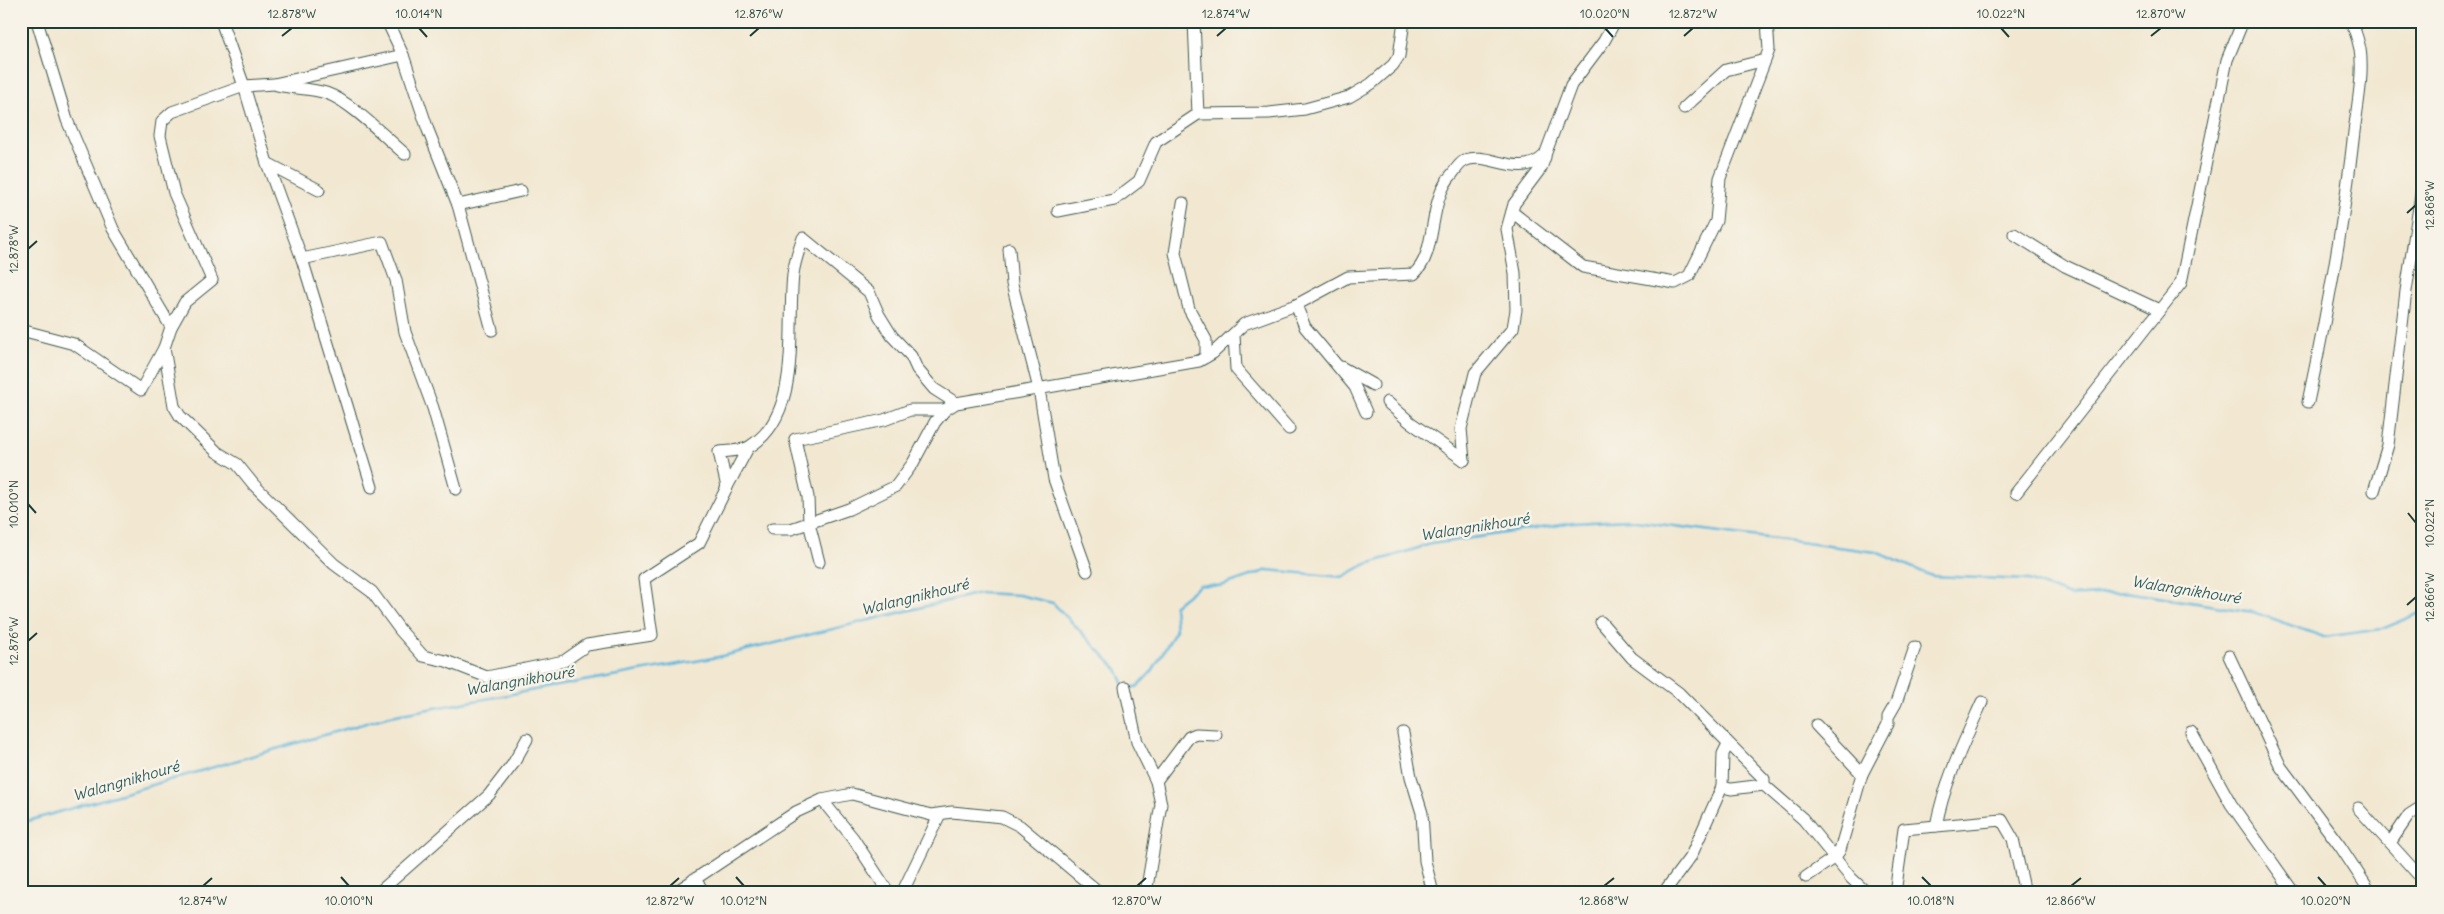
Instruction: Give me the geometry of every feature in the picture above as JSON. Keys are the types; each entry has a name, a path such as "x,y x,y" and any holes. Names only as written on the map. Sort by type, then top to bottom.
{"street":[{"path":"37,21 67,120 113,230 171,327"},
{"path":"221,21 244,86 267,163 302,259 372,486"},
{"path":"387,21 403,54 428,130 458,205 492,330"},
{"path":"1194,21 1198,114"},
{"path":"1058,211 1114,200 1140,181 1156,142 1198,114 1269,113 1306,109 1349,98 1371,84 1394,65 1399,56 1404,21"},
{"path":"1387,402 1410,422 1464,460 1461,429 1475,373 1513,328 1516,310 1515,273 1507,229 1514,204 1541,168 1571,85 1604,41 1615,21"},
{"path":"1512,212 1583,267 1675,283 1688,276 1716,221 1720,178 1769,50 1767,21"},
{"path":"2016,493 2181,283 2227,60 2244,21"},
{"path":"2308,402 2323,332 2348,191 2358,95 2360,50 2349,21"},
{"path":"21,330 74,344 141,390 164,348 171,327 185,302 212,280 174,193 160,136 162,121 172,112 244,86 274,84 403,54"},
{"path":"1684,108 1726,70 1765,60"},
{"path":"274,84 298,90 316,91 339,99 405,154"},
{"path":"772,529 791,529 849,509 896,486 913,463 935,422 945,410 956,404 1199,361 1234,335 1244,324 1296,305 1348,277 1414,274 1422,266 1434,212 1445,182 1464,161 1480,158 1500,164 1518,166 1538,162 1545,155"},
{"path":"267,163 319,190"},
{"path":"2374,491 2388,445 2406,306 2406,291 2423,181"},
{"path":"458,205 521,191"},
{"path":"1182,203 1175,253 1189,309 1206,340 1206,357"},
{"path":"2014,234 2065,266 2159,310"},
{"path":"164,348 174,406 180,416 218,452 237,464 254,485 334,564 372,592 400,630 423,656 446,661 487,677 564,661 587,645 652,635 644,579 699,543 748,448 764,436 777,414 790,367 793,274 803,238 870,292 879,315 892,336 911,356 917,369 934,389 956,404"},
{"path":"302,259 382,242 396,280 405,332 433,408 456,488"},
{"path":"1009,249 1012,284 1039,389 1054,479 1087,571"},
{"path":"1296,305 1305,327 1355,388 1366,412"},
{"path":"1234,335 1236,370 1289,429"},
{"path":"1335,364 1373,384"},
{"path":"819,562 809,522 808,497 795,439 884,420 910,410 945,410"},
{"path":"727,487 719,452 748,448"},
{"path":"1601,622 1632,658 1678,693 1764,779 1764,785"},
{"path":"1806,877 1836,857 1840,850 1862,774 1888,724 1888,717 1896,703 1915,647"},
{"path":"2229,656 2281,767 2340,846 2371,893"},
{"path":"1125,687 1137,742 1156,781 1160,804 1146,893"},
{"path":"1936,826 1938,812 1982,702"},
{"path":"1816,725 1862,774"},
{"path":"2191,732 2231,804 2294,893"},
{"path":"1403,733 1411,777 1422,812 1425,861 1433,893"},
{"path":"1156,781 1189,737 1196,734 1216,735"},
{"path":"378,893 489,795 513,764 527,739"},
{"path":"1666,893 1667,888 1691,856 1722,787 1724,754 1728,744"},
{"path":"1722,787 1764,785 1803,819 1836,857 1851,878 1867,893"},
{"path":"674,893 796,812 822,800 852,794 931,815 952,812 1002,817 1020,826 1100,893"},
{"path":"822,800 853,838 889,893"},
{"path":"2390,843 2409,815 2423,806"},
{"path":"2358,808 2423,880"},
{"path":"902,893 940,814"},
{"path":"1895,893 1904,830 2002,820 2013,839 2024,893"},
{"path":"694,879 705,893"}],"waterway":[{"name":"Walangnikhouré","path":"1129,687 1137,687 1153,670 1176,630 1174,606 1200,585 1221,586 1268,570 1342,577 1364,565 1431,544 1574,523 1628,520 1876,552 1932,576 2028,580 2070,596 2126,592 2253,612 2324,637 2382,629 2423,612"},
{"name":"Walangnikhouré","path":"21,823 390,716 718,657 980,593 1019,595 1053,603 1117,669 1124,685"}]}
